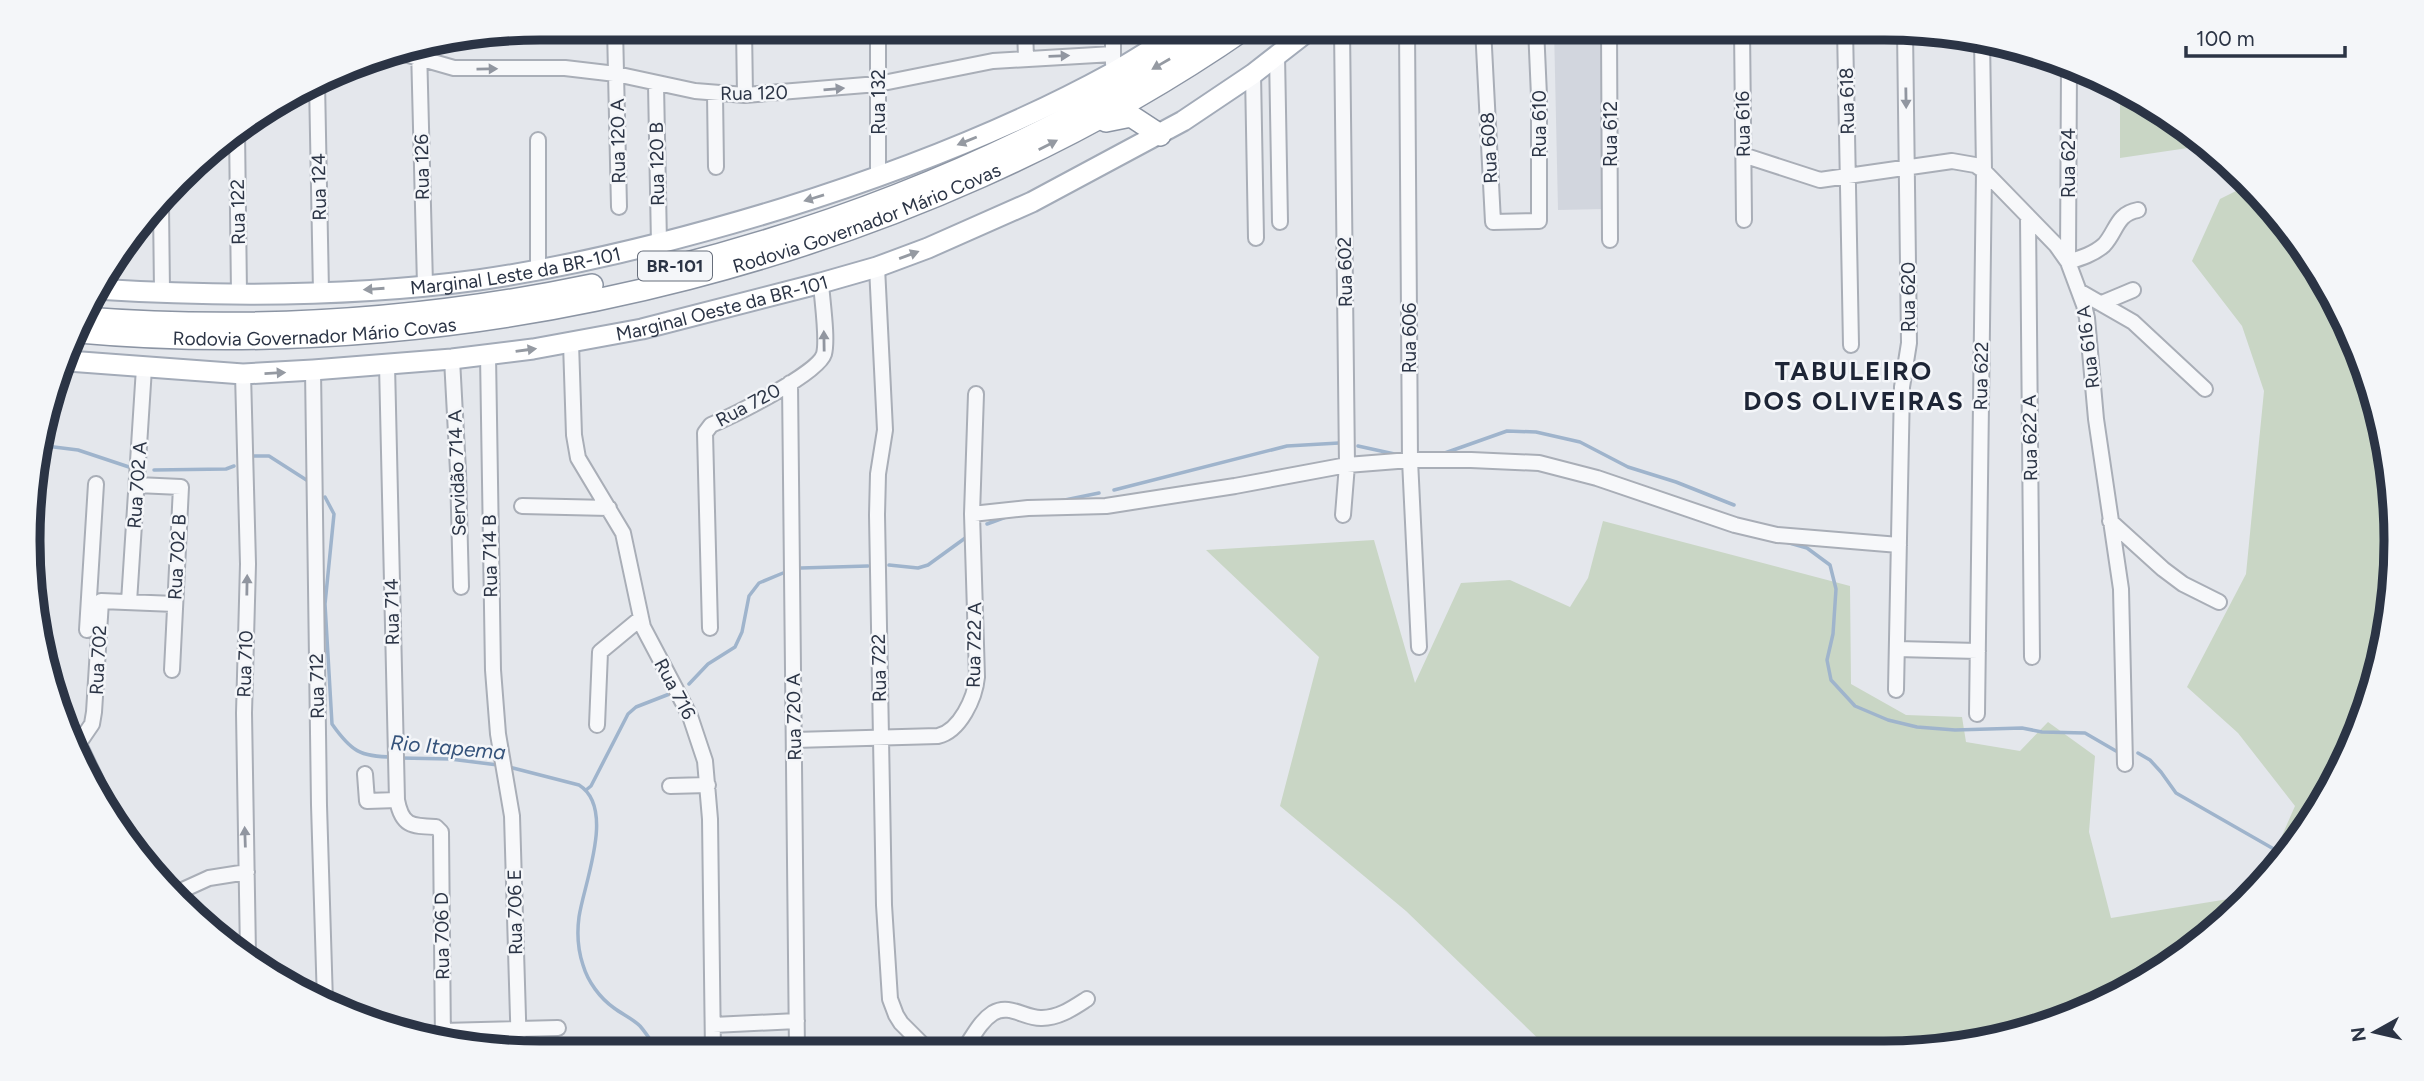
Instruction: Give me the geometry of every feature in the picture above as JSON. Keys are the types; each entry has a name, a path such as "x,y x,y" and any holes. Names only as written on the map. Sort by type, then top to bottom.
{"highway":[{"name":"Rodovia Governador Mário Covas","path":"92,318 237,324 379,316 535,296 687,263 825,222 951,174 1011,146 1112,92 1199,40"},
{"name":"Rodovia Governador Mário Covas","path":"86,332 190,339 316,336 437,326 574,303 719,270 843,231 966,183 1086,125 1181,71 1228,40"},
{"path":"1086,125 1131,116 1160,135"}],"main road":[{"name":"Marginal Leste da BR-101","path":"107,290 239,294 425,285 538,270 659,244 751,218 878,176 999,128 1113,63 1160,40"},
{"name":"Marginal Oeste da BR-101","path":"74,362 243,373 452,359 571,342 678,320 821,283 877,267 988,223 1160,135 1253,74 1296,40"}],"street":[{"name":"Rua 120 A","path":"616,40 619,207"},
{"path":"744,40 745,95"},
{"name":"Rua 132","path":"878,40 878,176"},
{"path":"1026,40 1026,58"},
{"path":"1113,40 1113,63"},
{"name":"Rua 602","path":"1342,40 1347,466 1343,516"},
{"name":"Rua 606","path":"1408,40 1410,460 1419,647"},
{"name":"Rua 608","path":"1484,40 1493,222 1539,221"},
{"name":"Rua 610","path":"1536,40 1539,221"},
{"name":"Rua 612","path":"1609,40 1611,240"},
{"name":"Rua 616","path":"1742,40 1744,220"},
{"name":"Rua 618","path":"1845,40 1851,345"},
{"name":"Rua 620","path":"1896,690 1902,387 1909,343 1905,41"},
{"name":"Rua 622","path":"1977,713 1984,172 1982,50"},
{"name":"Rua 126","path":"420,55 425,285"},
{"name":"Rua 120","path":"422,55 467,69 565,68 617,74 715,94 745,95 878,84 993,61 1026,58 1113,63"},
{"path":"1277,55 1280,222"},
{"path":"1253,74 1256,238"},
{"name":"Rua 624","path":"2068,262 2069,76"},
{"name":"Rua 120 B","path":"656,84 659,244"},
{"name":"Rua 124","path":"317,93 321,292"},
{"path":"715,94 716,167"},
{"path":"538,140 538,270"},
{"name":"Rua 122","path":"237,143 239,294"},
{"name":"Rua 616 A","path":"1743,155 1820,180 1952,161 1975,164 2056,245 2068,262 2087,318 2096,419 2121,589 2125,764"},
{"path":"2068,262 2086,256 2103,245 2123,215 2138,210"},
{"path":"161,215 162,292"},
{"name":"Rua 622 A","path":"2028,218 2032,657"},
{"name":"Rua 722","path":"877,267 885,430 877,504 884,905 890,999 901,1023 919,1041"},
{"name":"Rua 720","path":"710,628 705,433 711,425 790,383 818,364 824,355 821,283"},
{"path":"2102,303 2133,290"},
{"path":"2080,291 2133,322 2205,389"},
{"name":"Rua 716","path":"571,342 575,444 582,466 609,508 626,542 641,618 650,642 694,725 705,761 708,785 713,1041"},
{"name":"Rua 714 B","path":"488,355 492,659 495,707 505,774"},
{"name":"Servidão 714 A","path":"452,359 461,587"},
{"name":"Rua 714","path":"387,365 397,800"},
{"name":"Rua 702 A","path":"129,602 144,368"},
{"name":"Rua 712","path":"313,370 319,805 325,992"},
{"name":"Rua 710","path":"243,373 248,564 244,713 248,945"},
{"name":"Rua 720 A","path":"790,383 797,1041"},
{"name":"Rua 722 A","path":"794,740 944,735 953,728 974,694 977,677 972,514 976,394"},
{"path":"972,514 1028,508 1106,506 1347,466 1410,460 1539,463 1597,478 1735,525 1777,535 1899,545"},
{"path":"88,630 95,598 96,484"},
{"name":"Rua 702 B","path":"137,485 181,487 172,670"},
{"path":"522,506 609,508"},
{"path":"2110,520 2163,569 2183,584 2219,602"},
{"name":"Rua 702","path":"81,739 92,724 94,712 95,598 175,604"},
{"path":"597,725 600,652 641,618"},
{"path":"1897,649 1978,651"},
{"path":"365,774 367,801 397,800"},
{"name":"Rua 706 E","path":"505,774 513,838 519,1040"},
{"path":"670,786 708,785"},
{"name":"Rua 706 D","path":"397,800 401,816 410,825 439,828 443,1031"},
{"path":"183,890 209,878 247,873"},
{"path":"969,1041 979,1027 999,1011 1017,1011 1037,1018 1049,1018 1087,999"},
{"path":"713,1025 797,1021"},
{"path":"466,1035 558,1028"}],"shaded area":[{"path":"1554,40 1600,40 1604,209 1558,210"}],"green space":[{"path":"2120,100 2188,144 2188,148 2120,158"},
{"path":"2239,189 2280,236 2317,290 2346,349 2367,411 2383,508 2383,573 2367,670 2346,732 2332,762 2317,791 2275,851 2295,806 2238,733 2187,687 2246,574 2264,391 2242,326 2192,261 2220,199"},
{"path":"1603,521 1850,586 1851,684 1906,715 1962,717 1966,742 2020,751 2048,722 2095,756 2089,832 2111,918 2232,898 2188,937 2134,974 2075,1003 2013,1024 1981,1031 1916,1040 1884,1041 1541,1041 1406,911 1280,806 1319,657 1206,550 1374,540 1415,683 1461,583 1510,580 1570,607 1588,578"}],"waterway":[{"path":"1442,454 1507,431 1536,432 1580,442 1628,467 1734,505"},
{"path":"1114,490 1287,446 1339,443"},
{"name":"Rio Itapema","path":"49,446 78,450 132,468"},
{"path":"1358,446 1399,455"},
{"name":"Rio Itapema","path":"251,456 269,456 308,481"},
{"name":"Rio Itapema","path":"154,470 226,469 234,466"},
{"path":"1060,501 1099,493"},
{"name":"Rio Itapema","path":"325,497 334,514 325,604 332,724 357,751 372,756 393,757"},
{"path":"987,524 1006,517"},
{"path":"889,565 918,568 928,565 968,536"},
{"path":"1786,542 1807,548 1830,565 1836,589 1833,634 1827,660 1831,680 1855,706 1888,720 1917,727 1955,730 2022,728 2042,732 2085,733 2116,751"},
{"path":"801,568 868,566"},
{"path":"689,684 708,664 735,647 742,632 749,596 759,583 783,573"},
{"path":"586,790 591,786 628,714 636,707 672,693"},
{"path":"2138,753 2150,760 2176,793 2276,850"},
{"name":"Rio Itapema","path":"401,758 450,759 498,765"},
{"name":"Rio Itapema","path":"509,767 579,785 590,796 597,828 579,917 578,941 581,959 599,994 640,1026 651,1041"}],"district":[{"name":"TABULEIRO DOS OLIVEIRAS","path":"1854,386"}]}
